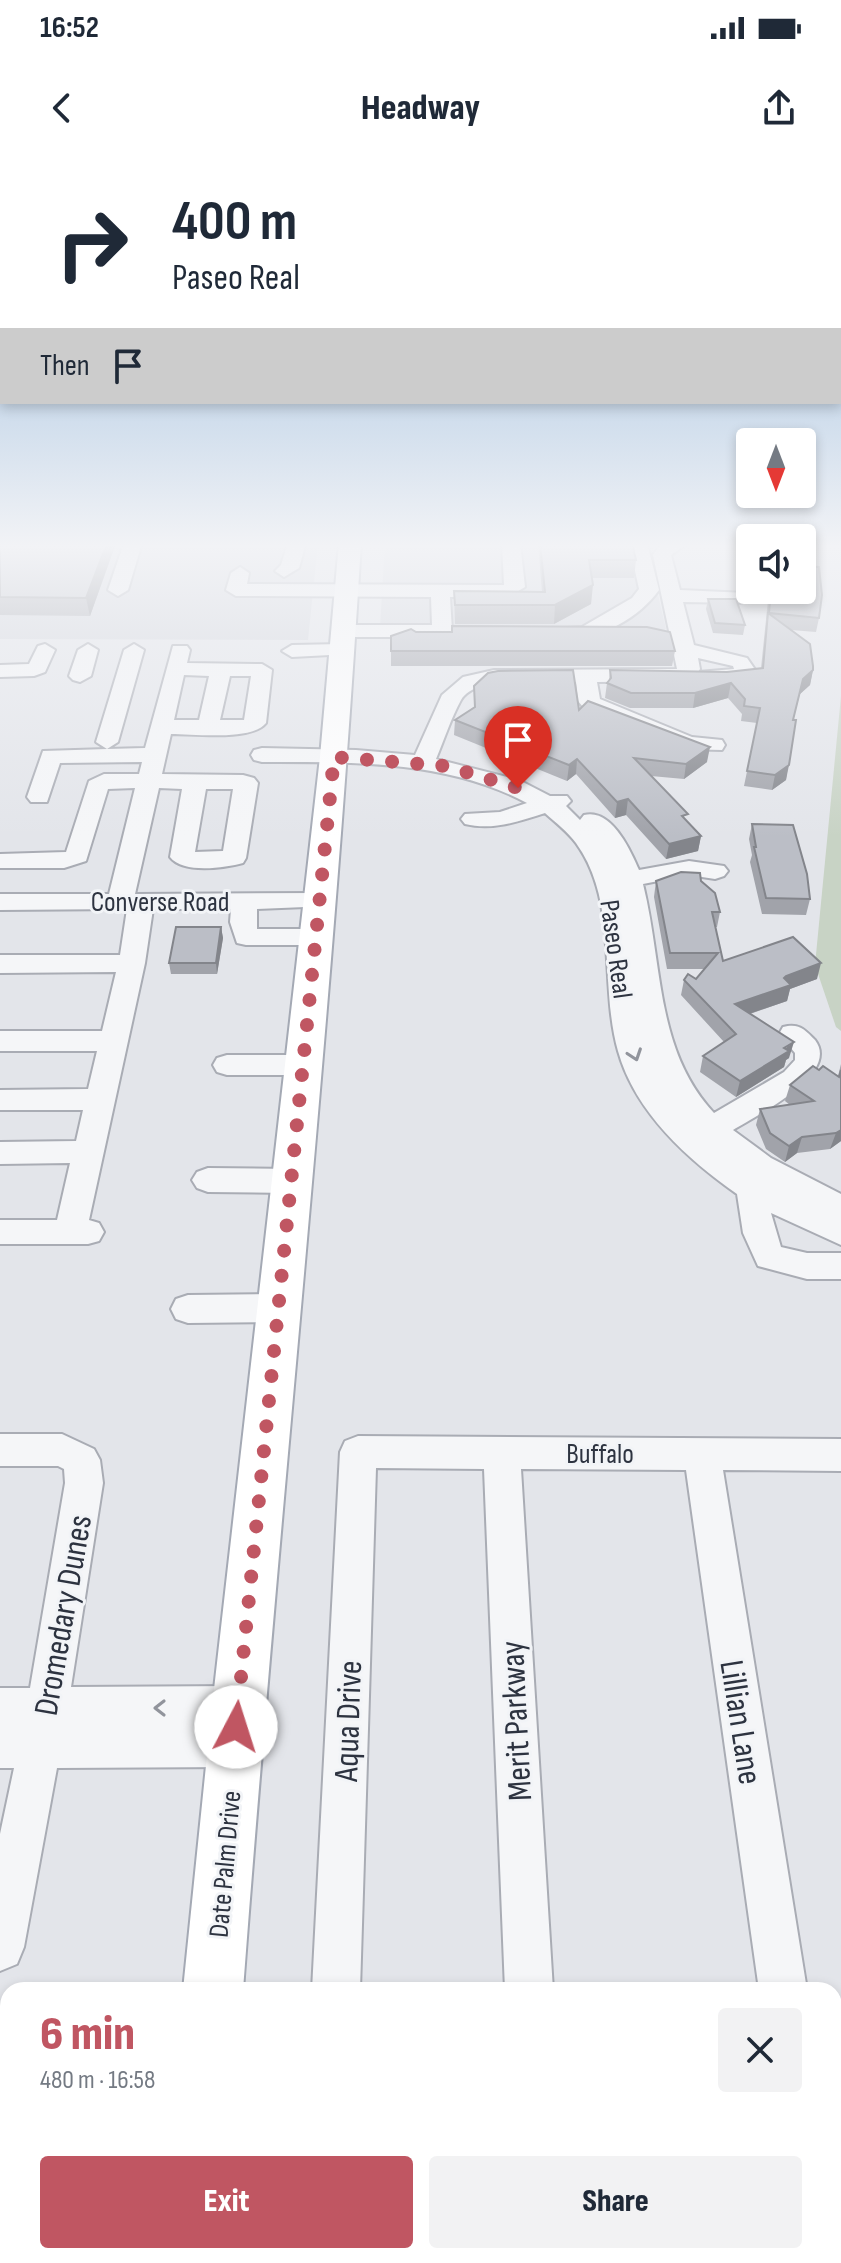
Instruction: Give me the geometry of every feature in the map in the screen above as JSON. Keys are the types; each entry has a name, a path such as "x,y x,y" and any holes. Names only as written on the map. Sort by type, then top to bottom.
{"main road":[{"name":"Date Palm Drive","path":"214,1982 236,1727 319,919 343,641"}],"street":[{"path":"292,651 342,641"},
{"path":"682,675 690,669 683,641"},
{"path":"426,756 453,695 470,681 494,676 682,675 700,678 740,675 746,671 740,662 685,649"},
{"path":"0,671 34,670 38,668 45,650"},
{"path":"80,676 88,650"},
{"path":"107,742 134,650"},
{"path":"0,1232 79,1232 89,1152 132,963 131,902 149,781 178,660 221,669 262,670 255,723 248,727 162,727"},
{"path":"208,727 221,669"},
{"path":"586,676 589,701 596,708 689,744 714,745"},
{"name":"Paseo Real","path":"262,755 335,750 426,756 557,802 620,882 637,1000 632,1054 645,1081 678,1129 702,1135 727,1173 760,1180 841,1208"},
{"path":"27,756 156,755"},
{"path":"39,797 51,756"},
{"path":"0,861 74,858 79,853 97,786 104,781 195,782"},
{"path":"473,819 502,819 557,802"},
{"path":"620,882 689,868 715,871"},
{"path":"245,901 243,922 246,937 319,919"},
{"name":"Converse Road","path":"0,902 245,901 319,919"},
{"path":"0,964 132,963"},
{"path":"702,1135 794,1079 809,1062 809,1051 793,1034"},
{"path":"0,1041 114,1041"},
{"path":"227,1065 304,1065"},
{"path":"0,1100 101,1099"},
{"path":"0,1153 89,1152"},
{"path":"208,1180 292,1181"},
{"path":"760,1180 760,1240 770,1257 807,1266 841,1266"},
{"name":"Paseo Real","path":"760,1180 841,1233"},
{"path":"188,1309 279,1308"},
{"name":"Dromedary Dunes","path":"0,1450 62,1450 81,1460 84,1483 29,1734 0,1947"},
{"name":"Buffalo","path":"358,1452 841,1455"},
{"name":"Aqua Drive","path":"336,1982 358,1452"},
{"name":"Merit Parkway","path":"502,1453 529,1982"},
{"name":"Lillian Lane","path":"702,1454 782,1982"},
{"path":"0,1709 29,1734 236,1727"}],"green space":[{"path":"841,696 841,1031 836,1027 815,965"}],"building":[{"path":"391,641 672,641 675,651 391,651"},
{"path":"765,641 806,641 810,644 813,670 803,679 793,720 796,720 789,765 775,775 747,771 760,708 744,706 745,699 731,683 695,693 631,693 607,683 611,678 610,670 727,672 763,668"},
{"path":"573,670 579,710 588,701 710,747 686,764 634,758 688,814 682,816 701,836 669,844 628,799 617,802 577,759 569,765 455,720 475,707 474,686 488,673"},
{"path":"752,824 793,825 807,874 810,899 766,898"},
{"path":"681,872 700,873 701,881 715,893 720,912 712,912 723,961 793,937 821,963 786,976 784,978 791,985 735,1004 794,1042 784,1048 789,1051 740,1081 703,1056 736,1034 684,980 688,974 696,979 718,953 670,953 656,881"},
{"path":"176,927 221,927 216,963 169,963"},
{"path":"813,1066 819,1070 823,1066 839,1077 841,1070 841,1130 802,1137 789,1146 770,1133 760,1109 814,1101 790,1085"}],"route":[{"path":"236,1727 334,757 423,762 480,774 518,788"}]}
